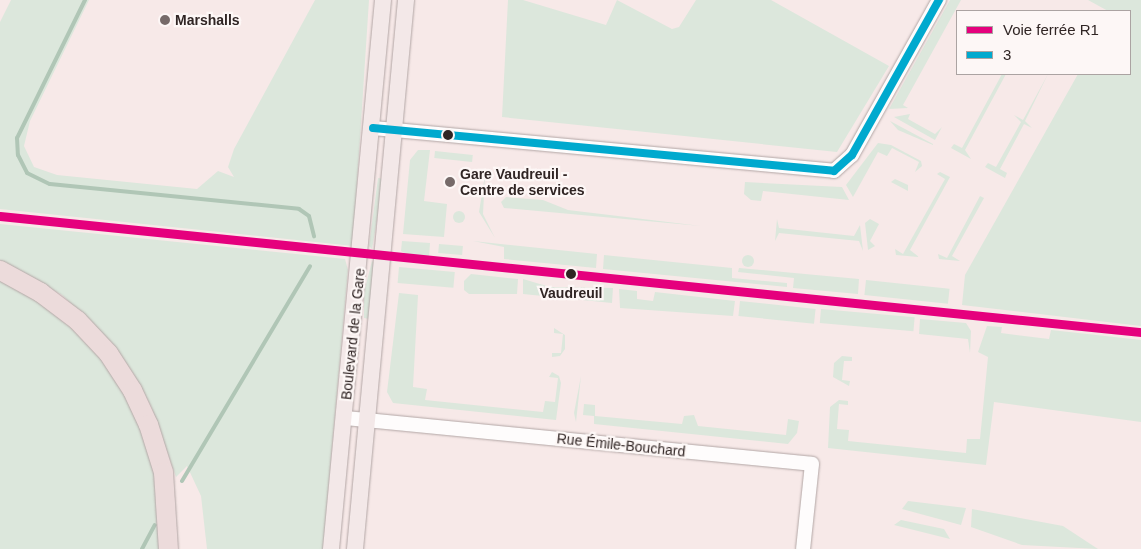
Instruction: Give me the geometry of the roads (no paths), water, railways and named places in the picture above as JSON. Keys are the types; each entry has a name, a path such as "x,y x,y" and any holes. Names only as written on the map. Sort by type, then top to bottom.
{"highway":[{"path":"0,270 40,292 77,320 128,383 148,424 163,472 168,549"}],"main road":[{"name":"Boulevard de la Gare","path":"331,549 373,128 383,0"},
{"name":"Boulevard de la Gare","path":"355,549 396,130 406,0"}],"street":[{"path":"373,128 834,171 852,155 938,0"},
{"name":"Rue Émile-Bouchard","path":"345,418 812,464 803,549"}],"waterway":[{"path":"85,0 17,138 18,155 27,173 50,184 299,209 309,216 314,236"},
{"path":"182,481 310,266"},
{"path":"142,549 155,525"}],"rail line":[{"name":"R1","path":"0,216 1141,332"}],"place":[{"name":"Marshalls","path":"165,20"},
{"name":"Gare Vaudreuil - Centre de services","path":"450,182"},
{"name":"Vaudreuil","path":"571,274"}]}
